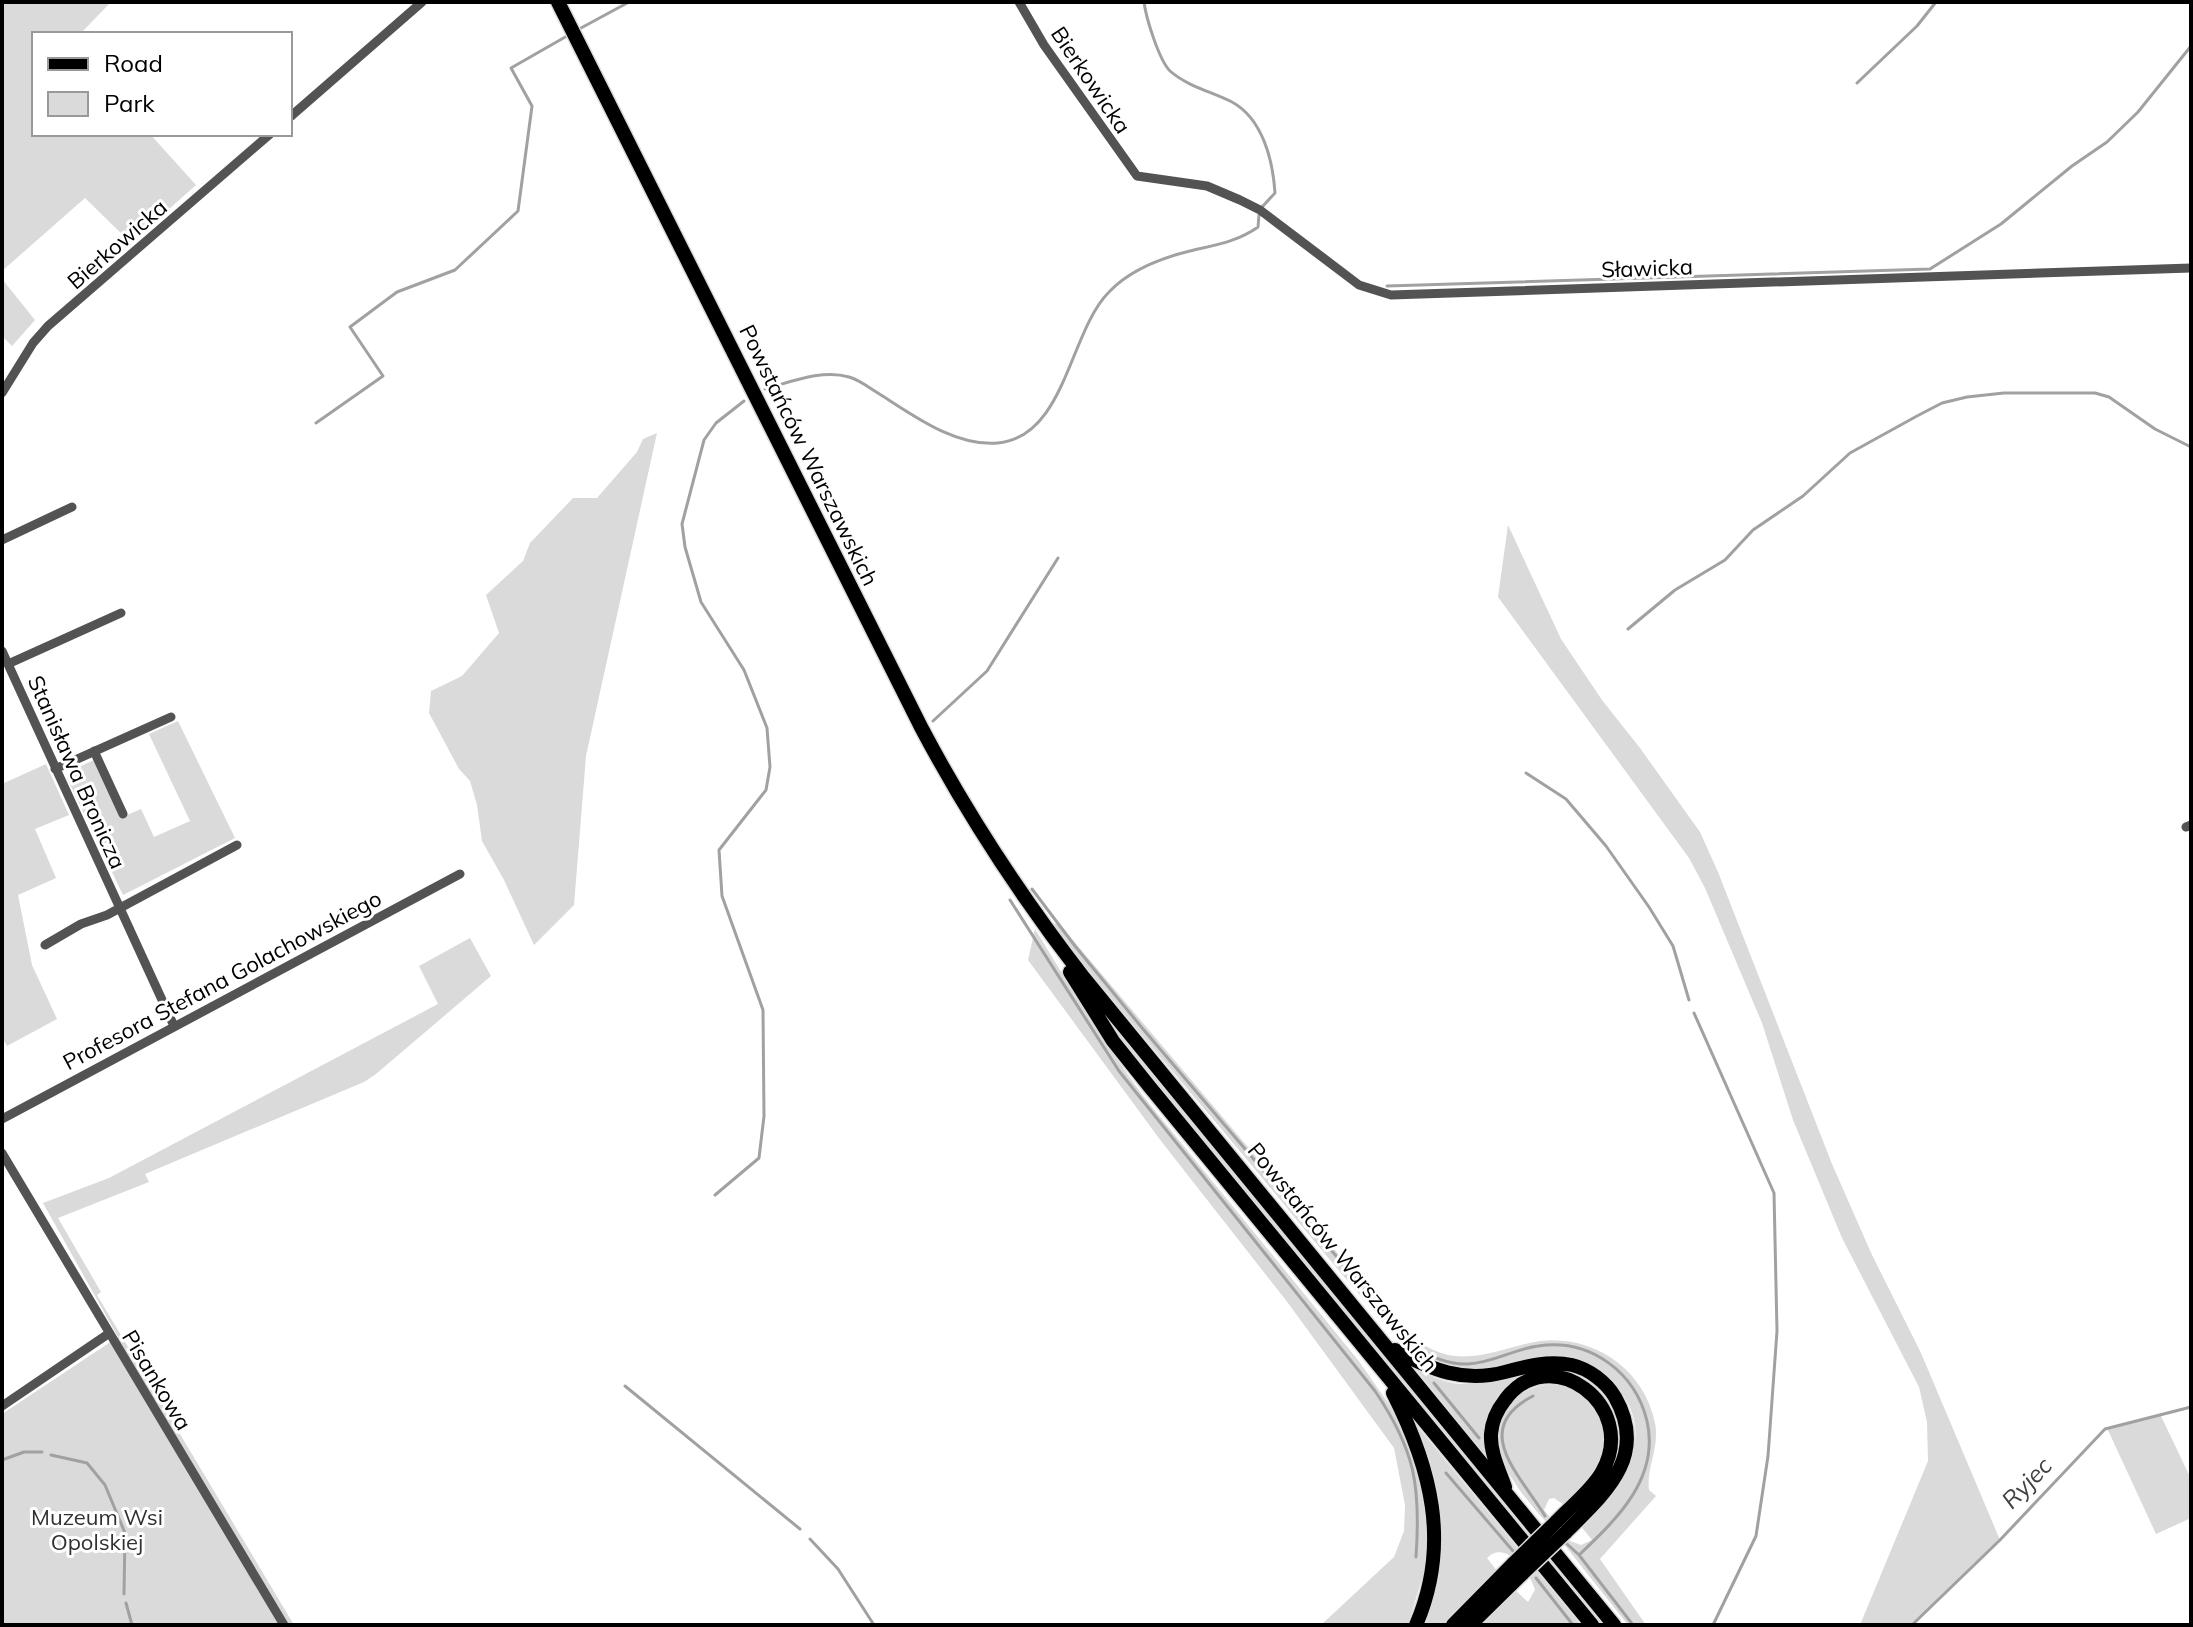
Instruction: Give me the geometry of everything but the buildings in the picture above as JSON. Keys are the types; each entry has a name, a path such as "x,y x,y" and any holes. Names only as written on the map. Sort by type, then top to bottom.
{"main road":[{"name":"Powstańców Warszawskich","path":"558,2 921,727 980,833 1037,917 1113,1041 1592,1625"},
{"name":"Powstańców Warszawskich","path":"1037,917 1614,1625"},
{"path":"1388,1347 1429,1368 1462,1377 1543,1364 1570,1364 1592,1374 1612,1392 1623,1414 1627,1445 1622,1465 1605,1493 1560,1527 1453,1625"},
{"path":"1380,1367 1415,1438 1431,1494 1432,1563 1416,1625"},
{"path":"1510,1498 1491,1442 1497,1411 1509,1395 1534,1380 1560,1378 1582,1386 1598,1399 1608,1416 1612,1439 1610,1451 1594,1484 1560,1527"},
{"path":"1470,1625 1518,1568"}],"street":[{"path":"292,115 422,2"},
{"name":"Bierkowicka","path":"1019,2 1044,45 1137,176"},
{"name":"Bierkowicka","path":"2,393 33,343 48,326 268,136"},
{"name":"Sławicka","path":"1137,176 1219,189 1260,210 1359,285 1391,295 2191,268"},
{"path":"2,540 72,507"},
{"path":"8,664 121,613"},
{"name":"Stanisława Bronicza","path":"2,651 174,1026"},
{"path":"55,769 171,717"},
{"path":"94,751 123,814"},
{"path":"45,945 237,845"},
{"name":"Profesora Stefana Golachowskiego","path":"2,1119 460,874"},
{"name":"Pisankowa","path":"2,1153 284,1625"},
{"path":"2,1406 108,1334"}],"green space":[{"path":"2,2 111,2 82,32 32,32 32,136 152,136 196,185 131,243 85,198 2,271"},
{"path":"2,279 35,320 12,346 2,336"},
{"path":"657,433 586,756 574,905 534,945 482,841 470,781 459,769 429,713 431,691 462,676 499,633 486,595 523,561 530,543 573,498 597,498 637,452 643,439"},
{"path":"1508,525 1561,639 1700,832 1832,1164 1872,1255 1921,1353 2000,1540 1913,1625 1860,1625 1928,1461 1927,1422 1919,1387 1842,1238 1793,1120 1762,1023 1705,888 1689,858 1498,597"},
{"path":"178,721 235,838 123,895 67,778 70,771 94,760 120,818 141,809 154,837 190,821 149,734"},
{"path":"46,764 69,815 35,829 56,878 18,895 32,965 57,1019 7,1046 2,1037 2,784"},
{"path":"1051,922 1061,926 1407,1333 1433,1350 1455,1356 1487,1354 1540,1341 1579,1344 1597,1350 1628,1372 1649,1404 1655,1423 1656,1440 1649,1490 1656,1496 1600,1559 1646,1625 1628,1625 1524,1496 1508,1472 1498,1442 1506,1411 1517,1398 1532,1388 1544,1385 1566,1387 1590,1401 1602,1426 1602,1454 1586,1483 1564,1505 1554,1498 1549,1499 1544,1510 1570,1541 1581,1545 1592,1540 1580,1525 1620,1480 1635,1446 1635,1428 1630,1409 1619,1389 1597,1369 1572,1359 1529,1359 1467,1371 1431,1361 1405,1344 1334,1265"},
{"path":"1035,929 1101,1037 1143,1096 1358,1360 1402,1423 1421,1476 1427,1517 1425,1568 1408,1625 1321,1625 1394,1557 1404,1531 1405,1505 1394,1448 1028,960"},
{"name":"Muzeum Wsi Opolskiej","path":"470,938 491,976 376,1074 364,1082 145,1174 149,1182 58,1218 101,1292 97,1295 294,1625 2,1625 2,1414 118,1337 43,1203 109,1178 438,1004 419,966"},
{"path":"1088,990 1135,1053 1605,1625 1599,1625 1132,1057 1112,1031"},
{"path":"1414,1367 1430,1376 1460,1384 1547,1371 1564,1371 1581,1376 1604,1392 1616,1412 1619,1449 1609,1475 1568,1521 1566,1519 1607,1475 1618,1440 1612,1411 1605,1399 1583,1379 1563,1373 1545,1374 1515,1382 1504,1390 1489,1412 1486,1456"},
{"path":"2160,1414 2191,1479 2191,1518 2156,1534 2107,1428"},
{"path":"1417,1426 1581,1625 1480,1625 1515,1590 1528,1602 1535,1590 1523,1567 1502,1552 1487,1558 1497,1571 1443,1625 1423,1625 1438,1571 1442,1534 1435,1479"}],"waterway":[{"path":"581,28 629,2"},
{"path":"1144,2 1154,38 1170,71 1243,109 1259,130 1269,155 1275,193 1262,207"},
{"path":"1857,83 1917,26 1936,2"},
{"path":"316,423 383,376 350,327 397,292 455,270 518,211 532,106 511,68 567,36"},
{"path":"1387,286 1930,269 2001,224 2072,166 2107,142 2138,112 2191,46"},
{"path":"765,389 807,377 839,375 857,380 951,435 982,443 998,443 1021,436 1038,422 1052,403 1084,331 1117,284 1157,262 1242,236 1258,227 1259,215"},
{"path":"1628,629 1675,590 1725,560 1753,530 1803,496 1850,453 1942,403 2004,393 2095,393 2109,397 2155,429 2191,447"},
{"path":"715,1195 759,1158 764,1116 763,1010 722,896 719,850 766,790 770,767 767,728 744,670 701,602 685,547 682,524 704,440 716,423 744,401"},
{"path":"933,721 987,671 1058,558"},
{"path":"1526,773 1566,799 1606,846 1673,946 1689,1000"},
{"path":"1032,889 1143,1029 1411,1344 1438,1358 1460,1364 1486,1361 1538,1346 1575,1347 1608,1362 1632,1387 1647,1421 1647,1461 1641,1479 1621,1512 1579,1555"},
{"path":"1010,900 1119,1071 1375,1391 1388,1412 1407,1451 1416,1489 1416,1557"},
{"path":"1694,1013 1774,1193 1777,1331 1768,1456 1756,1536 1713,1625"},
{"path":"1434,1383 1479,1438"},
{"path":"625,1386 800,1529"},
{"path":"1533,1396 1514,1409 1504,1423 1502,1438 1514,1470 1545,1516"},
{"name":"Ryjec","path":"1912,1625 2000,1540 2105,1429 2191,1407"},
{"path":"2,1460 24,1452 42,1452"},
{"path":"51,1455 87,1463 105,1485 125,1533 124,1594"},
{"path":"1446,1473 1513,1551"},
{"path":"810,1539 838,1569 874,1625"},
{"path":"1567,1544 1633,1625"},
{"path":"1536,1578 1573,1625"},
{"path":"126,1603 132,1625"}]}
